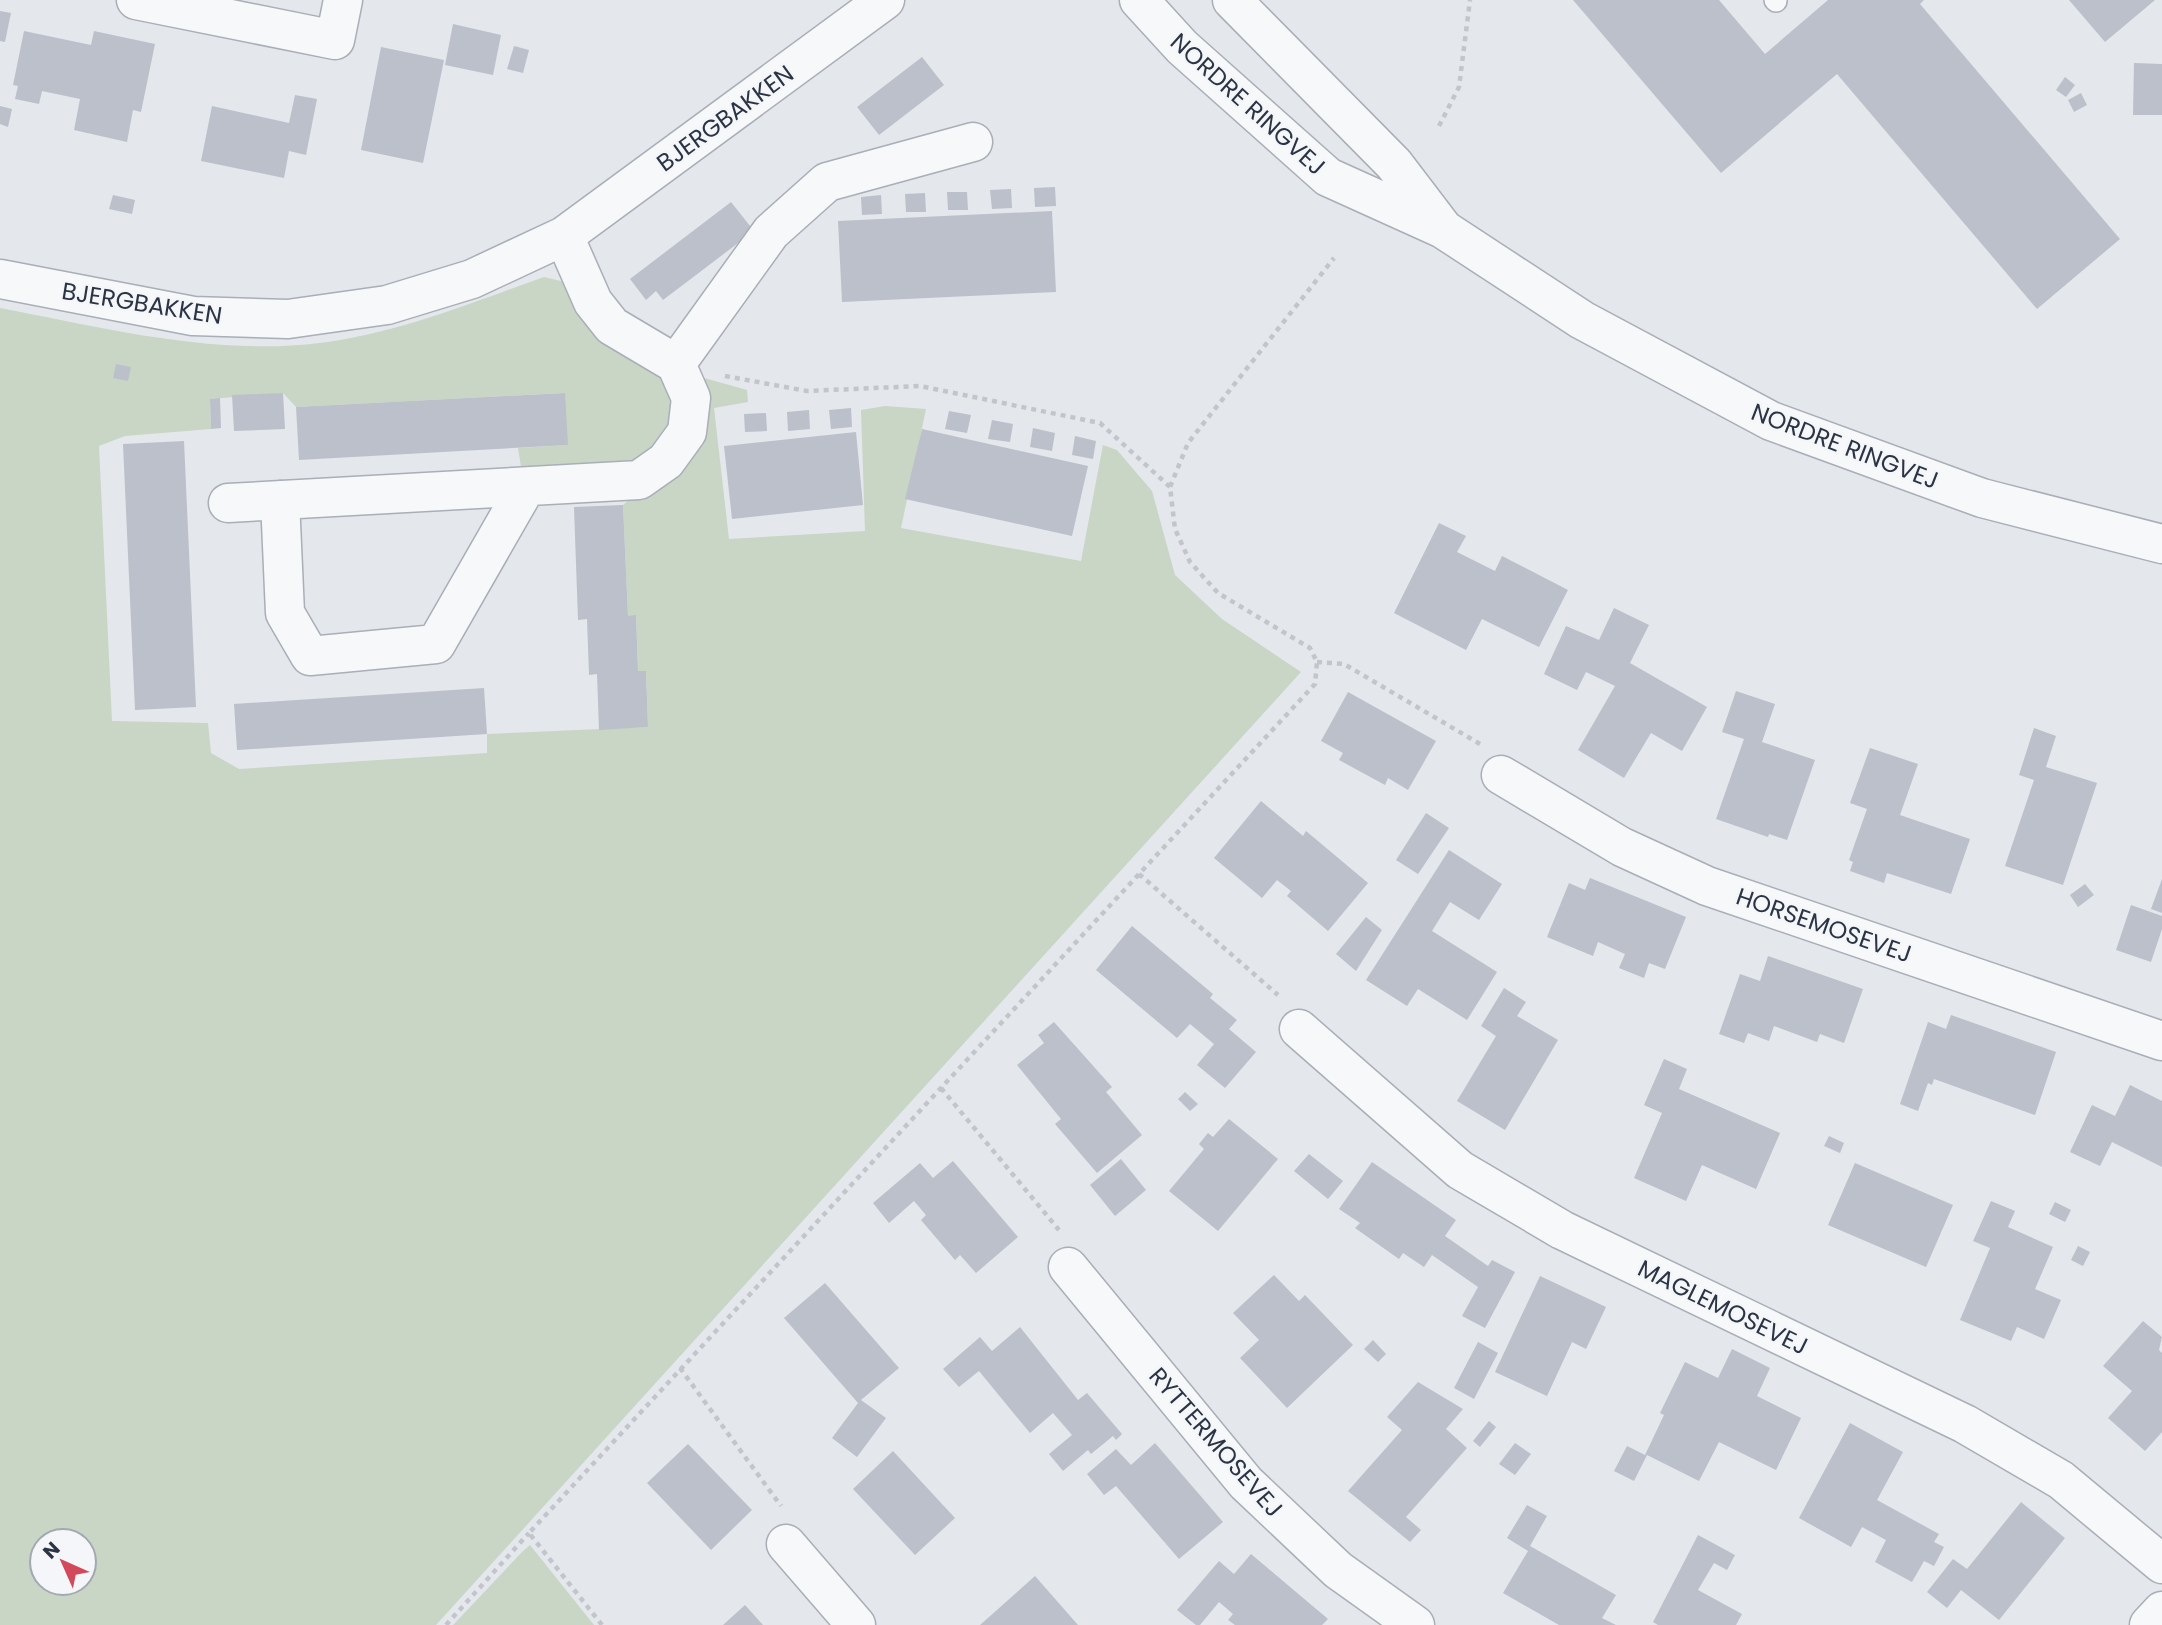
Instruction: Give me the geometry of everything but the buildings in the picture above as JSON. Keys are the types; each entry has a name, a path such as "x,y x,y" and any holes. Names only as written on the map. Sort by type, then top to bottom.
{"street":[{"path":"136,0 335,40 343,0"},
{"name":"BJERGBAKKEN","path":"0,279 193,316 288,319 387,305 472,279 564,236 885,0"},
{"name":"NORDRE RINGVEJ","path":"1139,0 1182,47 1328,177 1443,229 1582,320 1770,421 1982,498 2162,544"},
{"name":"NORDRE RINGVEJ","path":"1232,0 1394,164 1443,229"},
{"path":"676,365 771,232 827,182 974,142"},
{"path":"228,503 639,480 666,461 687,432 691,398 676,365 612,326 593,302 564,236"},
{"path":"280,500 285,613 310,656 436,644 526,487"},
{"name":"HORSEMOSEVEJ","path":"1501,775 1622,847 1707,886 2162,1041"},
{"name":"MAGLEMOSEVEJ","path":"1299,1029 1460,1170 1562,1230 1965,1424 2061,1480 2162,1564"},
{"name":"RYTTERMOSEVEJ","path":"1068,1267 1246,1483 1338,1570 1415,1625"},
{"path":"786,1544 856,1625"},
{"path":"2149,1625 2162,1611"}],"path":[{"path":"1439,127 1459,87 1470,0"},
{"path":"446,1625 680,1368 1315,684 1317,662 1310,648 1218,593 1190,562 1175,529 1170,486 1188,443 1334,258"},
{"path":"676,365 807,391 920,386 1100,423 1170,486"},
{"path":"1317,662 1344,664 1500,755 1501,775"},
{"path":"1139,874 1291,1007 1299,1029"},
{"path":"941,1088 1072,1245 1068,1267"},
{"path":"680,1368 790,1519 786,1544"},
{"path":"529,1533 602,1625"}],"green space":[{"path":"544,277 569,283 597,329 662,370 672,390 675,420 657,451 628,469 522,473 518,448 567,445 564,393 296,407 283,393 210,399 211,429 125,436 99,446 112,721 208,723 211,753 239,769 487,753 487,734 648,727 646,671 638,671 636,616 628,616 623,505 666,479 687,459 699,433 701,419 697,376 747,390 748,402 714,408 729,539 865,531 861,410 885,406 926,409 901,528 1081,561 1103,445 1117,450 1152,491 1175,575 1222,619 1301,672 436,1625 0,1625 0,308 159,338 240,346 320,343 378,332 434,316"},
{"path":"530,1545 594,1625 453,1625 522,1552"}]}
